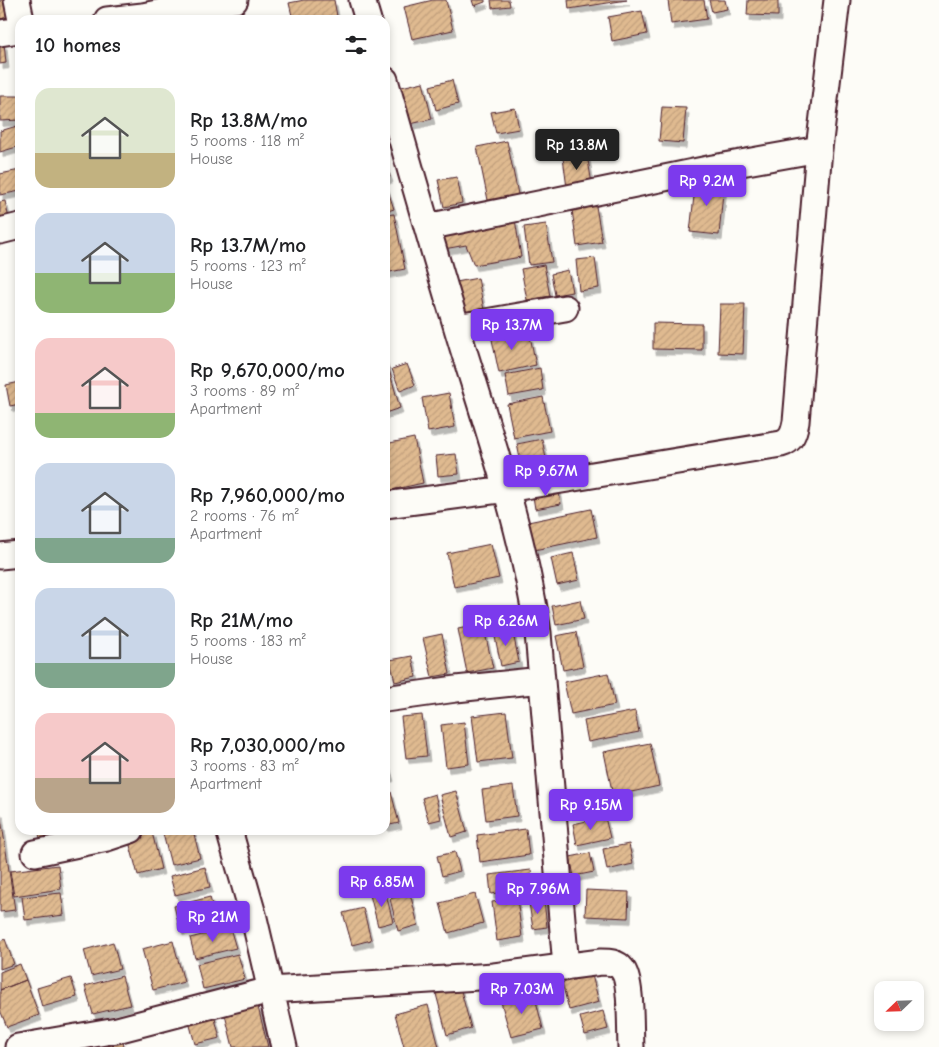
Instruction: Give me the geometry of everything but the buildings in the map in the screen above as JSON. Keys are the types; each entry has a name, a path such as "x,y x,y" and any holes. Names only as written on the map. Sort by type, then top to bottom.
{"street":[{"path":"16,0 20,15"},
{"path":"151,15 206,8 235,0"},
{"path":"362,0 366,15"},
{"path":"390,504 507,490 781,444 786,443 790,439 796,422 819,149 837,0"},
{"path":"0,33 15,31"},
{"path":"390,115 394,143 427,227 507,490 535,608 566,967"},
{"path":"427,227 714,168 819,149"},
{"path":"0,231 15,227"},
{"path":"457,327 565,308"},
{"path":"0,556 15,554"},
{"path":"390,698 542,680"},
{"path":"35,853 116,835"},
{"path":"230,835 254,918 284,1047"},
{"path":"18,1047 117,1030 270,990 494,976 612,962 623,969 628,983 631,1047"}]}
